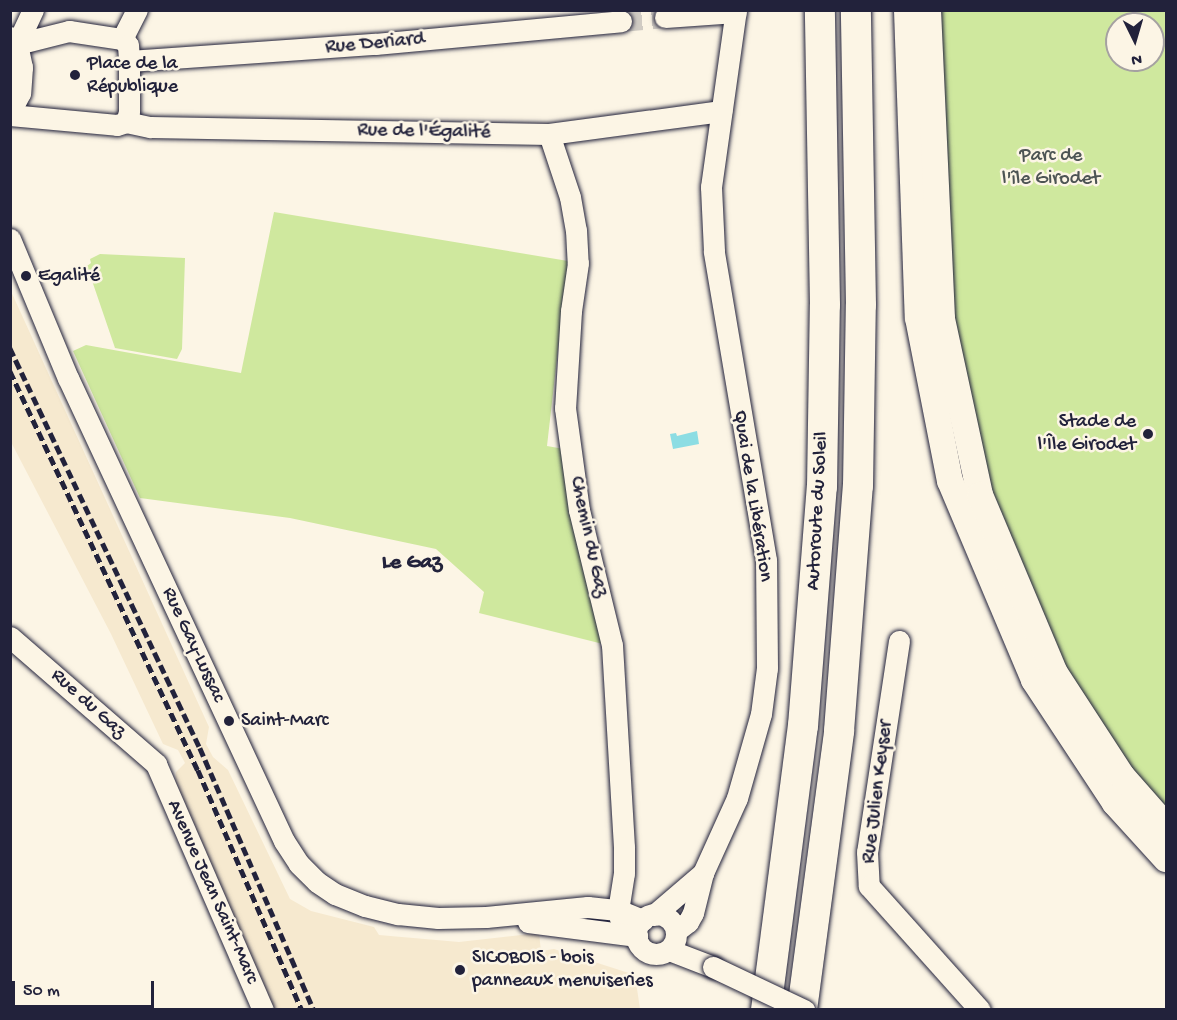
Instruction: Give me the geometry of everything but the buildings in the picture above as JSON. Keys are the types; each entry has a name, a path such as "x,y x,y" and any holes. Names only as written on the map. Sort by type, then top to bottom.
{"highway":[{"name":"Autoroute du Soleil","path":"766,1010 803,726 822,487 825,304 820,10"},
{"name":"Autoroute du Soleil","path":"803,1010 839,731 858,486 861,305 856,10"}],"main road":[{"path":"907,10 918,318 950,481 1034,681 1115,803 1167,859"},
{"path":"928,10 942,319 980,495 1056,673 1122,776 1167,826"}],"street":[{"path":"14,40 33,10"},
{"path":"122,39 137,10"},
{"path":"665,17 736,11"},
{"name":"Quai de la Libération","path":"674,939 693,913 703,873 737,798 761,714 767,668 766,560 714,251 711,186 736,11"},
{"name":"Rue Deriard","path":"129,61 375,44 616,18"},
{"path":"69,31 122,39 128,45 129,61 129,112 126,122 117,125 10,114 22,84 21,58 14,40 69,31"},
{"name":"Rue de l'Égalité","path":"126,122 150,127 549,134 721,111"},
{"name":"Chemin du Gaz","path":"549,134 570,197 576,230 578,263 571,311 565,408 579,510 612,645 624,847 624,873 618,910"},
{"name":"Rue Gay-Lussac","path":"10,239 68,378 284,841 299,864 335,894 365,906 398,914 438,918 486,917 644,923"},
{"name":"Rue du Gaz","path":"10,637 156,764 161,775"},
{"name":"Rue Julien Keyser","path":"899,640 867,852 869,886 981,1010"},
{"name":"Avenue Jean Saint-Marc","path":"161,775 263,1010"},
{"name":"Quai de la Libération","path":"644,923 703,873"},
{"name":"Rue Gay-Lussac","path":"486,917 588,907 618,910 644,923"},
{"path":"674,939 659,954 649,952 640,946 644,923 666,917 674,939 708,964 803,1010"}],"shaded area":[{"path":"10,289 209,727 206,744 213,757 228,770 290,899 311,911 374,927 379,935 459,942 539,933 541,951 554,949 635,975 640,1009 274,1009 175,782 176,772 185,763 178,750 163,744 111,634 11,442"}],"green space":[{"name":"Parc de l'île Girodet","path":"928,11 1166,11 1166,826 1055,673 980,495 942,319"},
{"path":"274,212 568,261 547,446 564,449 607,645 479,613 484,592 436,549 290,518 140,498 73,351 86,345 241,373"},
{"path":"100,254 185,258 182,349 177,359 115,348 87,266 91,263 90,259"}],"water":[{"path":"697,431 699,444 673,449 670,434 676,433 677,436"}],"tunnel":[{"path":"621,21 665,17"}],"railway":[{"path":"10,348 200,748 314,1010"},
{"path":"10,371 198,770 302,1010"}],"place":[{"name":"Place de la République","path":"75,75"},
{"name":"Egalité","path":"26,276"},
{"name":"Stade de l'Île Girodet","path":"1148,434"},
{"name":"Saint-Marc","path":"229,721"},
{"name":"SICOBOIS - bois panneaux menuiseries","path":"460,970"}],"district":[{"name":"Le Gaz","path":"412,564"}]}
